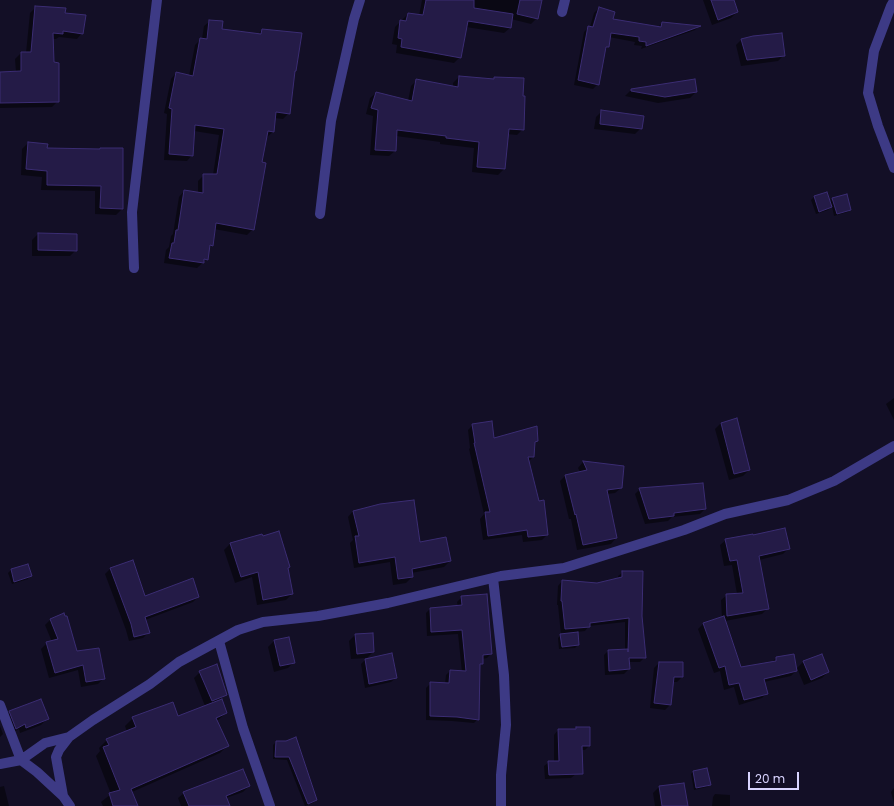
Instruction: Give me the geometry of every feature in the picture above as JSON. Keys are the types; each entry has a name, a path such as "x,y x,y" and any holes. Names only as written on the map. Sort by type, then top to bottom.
{"street":[{"path":"134,268 132,212 158,0"},
{"path":"320,214 331,121 354,19 360,0"},
{"path":"562,12 565,0"},
{"path":"894,0 874,51 868,93 878,126 894,168"},
{"path":"63,796 56,757 59,750 69,738 93,720 150,684 179,662 238,630 263,622 318,616 388,603 493,578 564,568 684,530 725,514 788,500 834,481 894,446"},
{"path":"493,578 504,675 506,724 501,775 501,806"},
{"path":"219,641 243,728 270,806"},
{"path":"0,705 21,760 37,772 63,796 70,806"},
{"path":"0,764 21,760 45,743 69,738"}],"building":[{"path":"426,0 474,0 474,8 513,14 511,28 468,21 461,58 401,47 402,39 398,38 400,20 406,21 408,13 423,15"},
{"path":"520,0 542,0 538,19 517,14"},
{"path":"711,0 734,0 738,12 718,20"},
{"path":"35,6 66,8 65,13 86,15 83,34 63,31 63,34 53,33 54,62 59,63 59,102 0,103 0,72 21,71 21,52 31,52"},
{"path":"599,7 615,12 613,19 661,27 662,22 701,26 646,46 646,42 639,41 639,37 611,33 609,47 606,47 599,85 578,80 588,26 593,27"},
{"path":"209,20 223,21 222,29 261,34 262,29 302,33 295,71 290,114 276,112 274,132 268,131 262,162 266,163 254,230 216,223 213,246 210,245 208,260 204,259 204,263 169,258 172,243 174,243 176,230 178,230 184,190 203,193 203,174 217,174 224,129 195,125 193,156 169,154 172,109 169,108 176,72 193,76 200,38 207,39"},
{"path":"782,33 785,56 747,60 741,39 753,36"},
{"path":"459,76 494,79 494,77 524,78 524,130 509,129 505,169 477,167 479,142 446,138 446,136 397,130 396,151 375,150 378,110 371,108 376,92 412,101 416,79 458,87"},
{"path":"695,79 697,92 665,97 631,91 631,89"},
{"path":"601,110 644,116 642,129 600,124"},
{"path":"28,142 48,144 47,148 123,148 123,209 100,208 101,186 47,185 47,171 26,169"},
{"path":"827,192 832,207 819,212 814,196"},
{"path":"847,194 851,210 837,214 832,198"},
{"path":"38,233 77,234 77,251 38,250"},
{"path":"737,418 750,470 734,474 721,423"},
{"path":"492,421 494,438 537,426 538,441 535,442 534,457 528,457 539,501 544,500 548,535 528,537 527,530 488,536 485,512 490,512 474,443 472,424"},
{"path":"583,461 624,466 622,488 607,490 617,538 583,545 565,475 587,470"},
{"path":"703,483 706,509 674,513 674,516 649,519 639,488"},
{"path":"414,500 420,542 446,537 451,561 412,569 413,577 398,579 395,557 359,563 355,536 359,536 353,511 380,504"},
{"path":"785,528 790,549 759,556 769,609 727,616 726,594 743,593 737,560 730,561 725,539"},
{"path":"279,531 290,567 288,568 293,594 263,600 258,572 241,577 230,543"},
{"path":"133,560 145,596 193,578 199,597 145,617 150,633 134,637 131,624 110,568"},
{"path":"28,564 32,576 14,582 11,569"},
{"path":"622,571 643,571 642,616 646,658 629,658 630,669 609,671 608,650 628,649 628,652 629,618 590,623 590,627 565,629 561,601 562,580 597,583 622,577"},
{"path":"487,594 492,654 483,655 483,664 480,664 479,720 457,717 430,716 430,682 449,683 450,670 466,671 462,630 431,632 430,608 462,605 461,596"},
{"path":"64,613 65,616 67,616 77,651 99,648 105,679 86,682 83,665 55,673 46,642 58,639 50,619"},
{"path":"724,616 741,667 776,661 776,657 794,654 797,671 764,679 768,694 744,700 739,683 729,685 725,666 719,668 703,623"},
{"path":"578,632 579,645 562,647 560,634"},
{"path":"373,633 374,652 357,654 355,634"},
{"path":"289,637 295,663 280,666 274,640"},
{"path":"392,653 397,678 369,684 365,659"},
{"path":"822,654 829,672 811,680 803,661"},
{"path":"659,662 683,662 683,677 674,677 671,705 654,703"},
{"path":"217,664 227,695 212,701 199,671"},
{"path":"41,699 49,719 26,728 25,724 16,729 9,711"},
{"path":"222,699 227,713 216,718 229,746 131,789 138,806 113,806 109,793 120,790 103,747 109,745 106,739 136,727 132,717 173,702 178,716"},
{"path":"576,727 590,727 590,746 582,746 583,774 549,775 548,761 559,761 558,729 576,729"},
{"path":"296,737 317,800 308,804 289,757 275,757 276,741 286,741"},
{"path":"707,768 711,785 696,788 693,771"},
{"path":"243,769 250,786 226,796 230,806 189,806 183,792"},
{"path":"684,783 688,806 662,806 659,786"}]}
